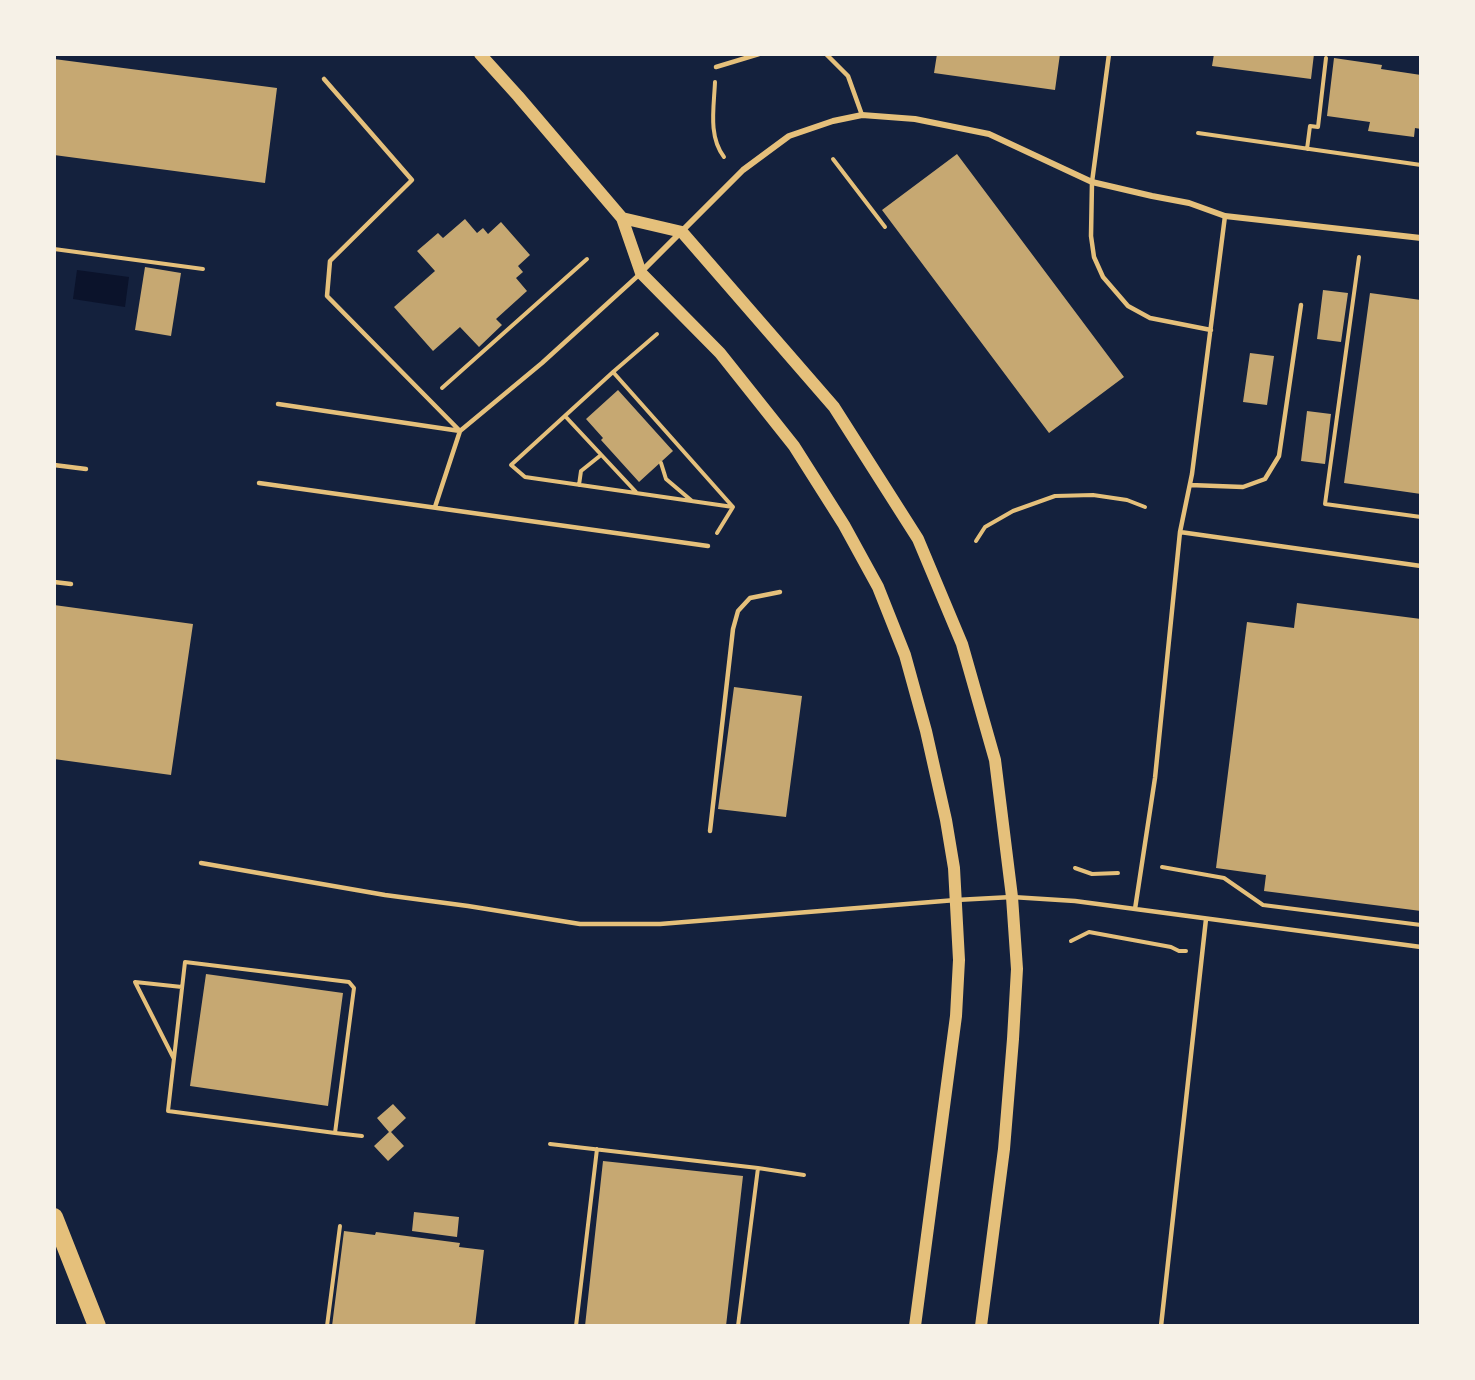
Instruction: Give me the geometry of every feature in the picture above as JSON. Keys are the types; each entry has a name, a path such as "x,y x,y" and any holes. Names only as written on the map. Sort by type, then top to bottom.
{"highway":[{"path":"54,1216 97,1326"}],"main road":[{"path":"480,54 622,218 641,273 720,353 794,446 844,525 878,587 905,655 926,731 946,819 954,868 959,960 956,1016 915,1326"},
{"path":"622,218 682,232 834,407 918,539 962,644 995,760 1012,897 1017,969 1004,1149 981,1326"}],"street":[{"path":"641,273 743,170 789,136 862,115 915,119 989,134 1092,182 1189,203 1225,216 1421,238"}],"lane":[{"path":"716,67 759,54"},
{"path":"826,54 848,76 862,115"},
{"path":"1109,54 1092,182 1091,236 1094,257 1104,277 1128,306 1150,318 1211,330"},
{"path":"324,78 412,180 330,261 327,296 460,431"},
{"path":"1135,909 1155,778 1180,532 1190,485 1225,216"},
{"path":"435,507 460,431 542,363 641,273"},
{"path":"1190,485 1243,487 1265,479 1279,456 1301,305"},
{"path":"278,404 460,431"},
{"path":"54,465 86,469"},
{"path":"259,483 708,546"},
{"path":"1180,532 1421,566"},
{"path":"54,582 71,584"},
{"path":"710,831 733,629 738,611 750,598 780,592"},
{"path":"201,863 385,895 580,924 660,924 1012,897 1075,901 1421,947"},
{"path":"1161,1326 1206,919"}],"path":[{"path":"1307,149 1310,126 1318,127 1326,58"},
{"path":"716,67 713,134 717,148 724,157"},
{"path":"1198,133 1421,165"},
{"path":"833,159 885,226"},
{"path":"54,249 203,269"},
{"path":"1359,257 1325,504 1421,517"},
{"path":"429,400 587,259"},
{"path":"657,334 511,465 525,477 733,507"},
{"path":"613,372 733,507"},
{"path":"565,416 636,493"},
{"path":"579,485 581,471 601,455"},
{"path":"661,463 666,479 692,501"},
{"path":"976,541 985,527 1012,511 1055,496 1093,495 1127,500 1145,507"},
{"path":"708,546 733,507"},
{"path":"1162,867 1224,878 1263,905 1421,926"},
{"path":"1075,868 1092,874 1118,873"},
{"path":"1071,941 1089,932 1171,947 1179,951 1202,951"},
{"path":"334,1133 354,988 349,982 185,962 168,1111 334,1133 362,1136"},
{"path":"174,1059 135,982 182,987"},
{"path":"550,1144 758,1167 804,1175"},
{"path":"576,1326 597,1149"},
{"path":"738,1326 758,1167"},
{"path":"327,1326 340,1226"}],"water":[{"path":"77,270 129,277 125,307 73,299"}],"building":[{"path":"937,54 1060,54 1055,90 934,73"},
{"path":"1214,54 1314,54 1311,79 1212,66"},
{"path":"1334,58 1382,65 1381,69 1421,75 1421,129 1415,128 1414,137 1368,131 1370,122 1327,116"},
{"path":"54,59 277,88 265,183 54,155"},
{"path":"957,154 1124,377 1049,433 882,210"},
{"path":"465,219 477,233 483,228 488,234 501,222 530,255 518,266 523,272 516,278 527,291 496,319 502,325 479,347 460,327 433,351 394,307 435,271 417,251 438,233 443,238"},
{"path":"145,267 181,273 171,336 135,330"},
{"path":"1323,290 1348,293 1341,342 1317,339"},
{"path":"1370,293 1421,300 1421,494 1344,483"},
{"path":"1250,353 1274,356 1267,405 1243,402"},
{"path":"618,390 673,451 639,482 601,440 603,438 586,419"},
{"path":"1307,411 1331,414 1325,464 1301,461"},
{"path":"1297,603 1421,619 1421,911 1264,891 1266,875 1216,868 1247,622 1294,628"},
{"path":"54,605 193,624 171,775 54,759"},
{"path":"734,687 802,696 786,817 718,809"},
{"path":"206,974 343,993 328,1106 190,1086"},
{"path":"393,1104 406,1118 391,1132 404,1146 388,1161 374,1146 389,1132 377,1118"},
{"path":"603,1161 743,1176 726,1326 585,1326"},
{"path":"414,1212 459,1217 457,1237 412,1231"},
{"path":"344,1231 375,1235 376,1232 460,1243 459,1247 484,1250 475,1326 332,1326"}]}
